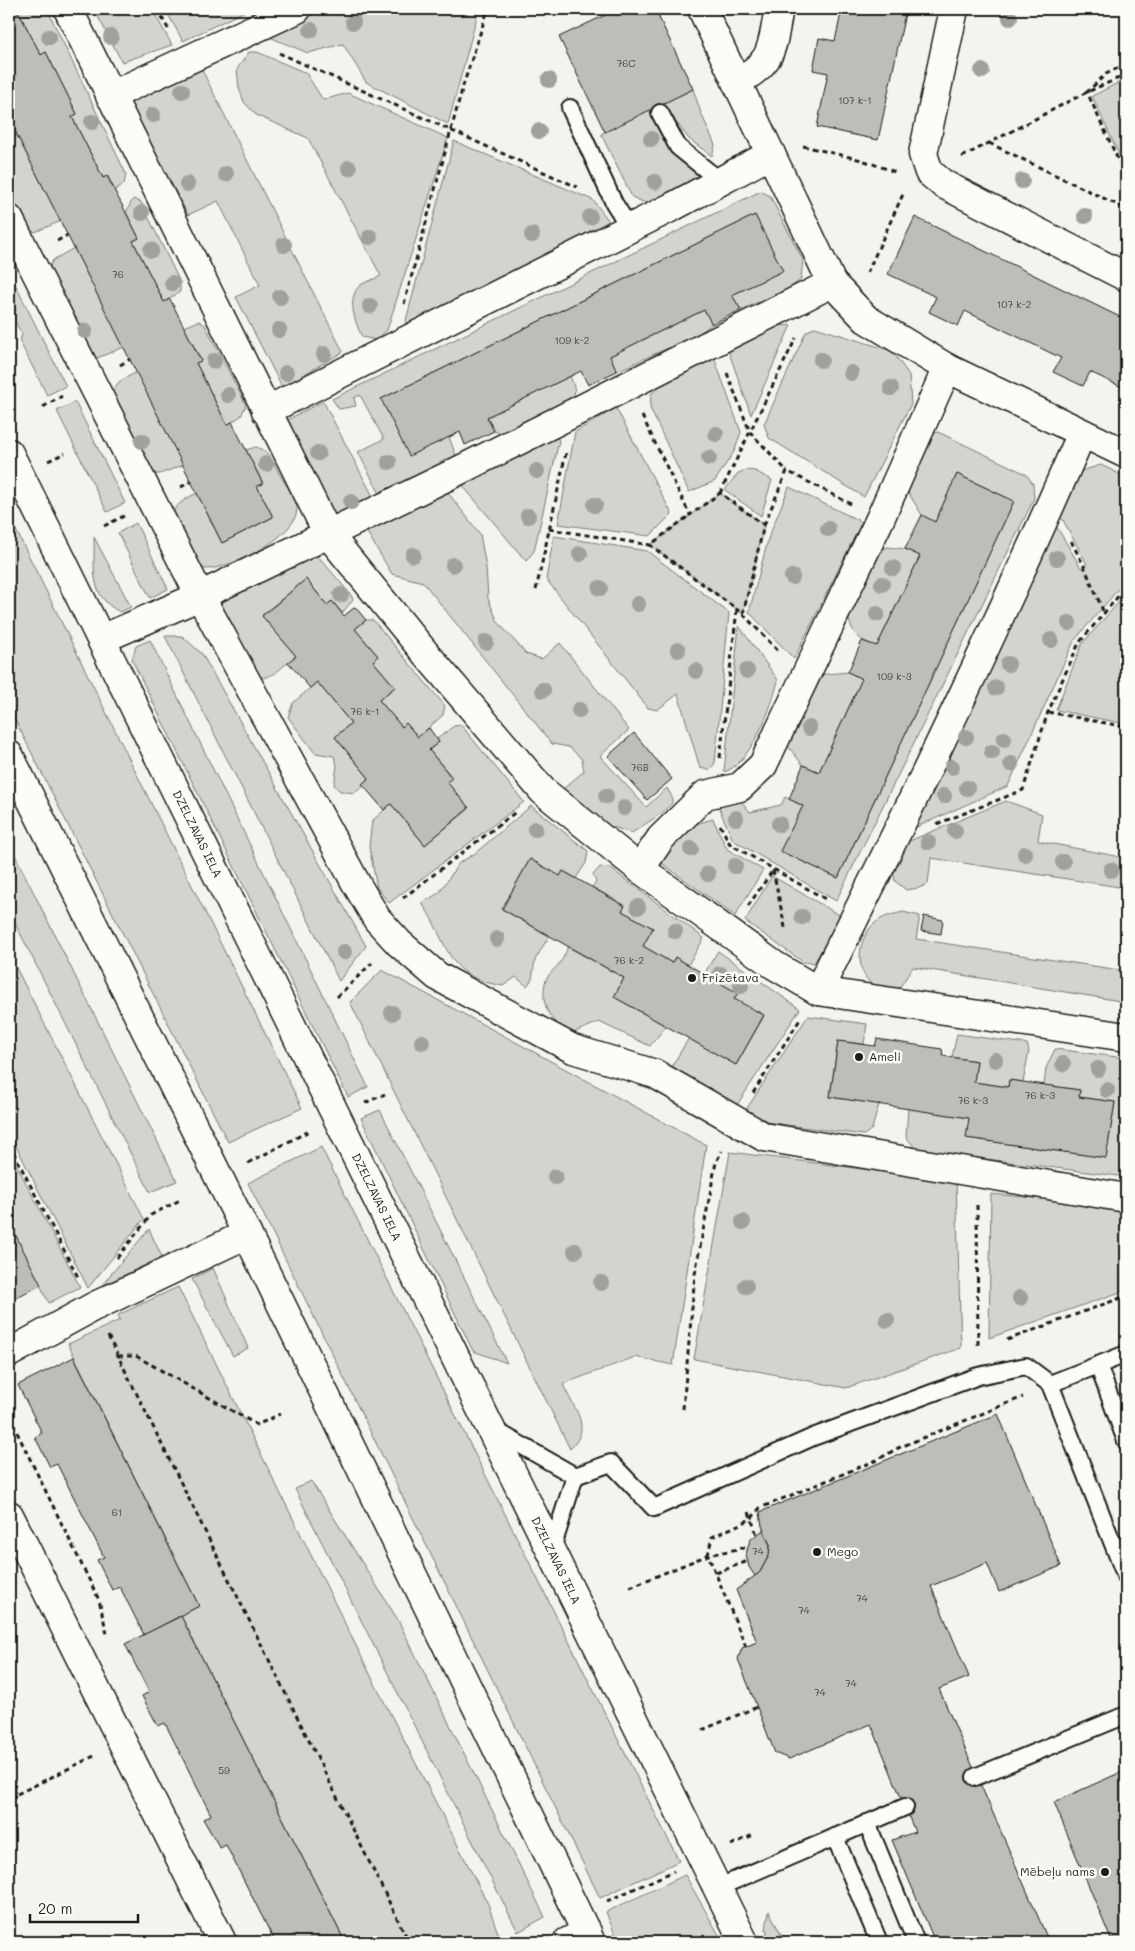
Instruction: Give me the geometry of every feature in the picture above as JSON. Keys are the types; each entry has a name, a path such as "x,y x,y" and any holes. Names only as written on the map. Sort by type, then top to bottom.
{"street":[{"path":"68,9 328,534 426,654 543,791 640,869 774,965 818,991 1126,1037"},
{"path":"110,96 297,9"},
{"path":"702,9 770,154 839,291 866,319 947,368 1126,454"},
{"path":"736,82 756,72 770,56 779,9"},
{"path":"954,9 919,175 943,184 1126,276"},
{"path":"266,411 770,154"},
{"path":"9,219 200,596 356,885 377,919 399,943 437,976 573,1050 654,1074 764,1137 1126,1198"},
{"path":"102,639 200,596 716,343 839,291"},
{"path":"640,869 661,838 709,794 740,787 763,765 803,677 880,519 947,368"},
{"path":"818,991 901,827 1043,523 1082,433"},
{"name":"DZELZAVAS IELA","path":"9,453 488,1427 744,1942"},
{"path":"9,755 247,1234 582,1939"},
{"path":"9,1353 93,1307 247,1234"},
{"path":"9,1515 222,1942"}],"lane":[{"path":"570,108 614,203 629,226"},
{"path":"660,113 678,147 720,181"},
{"path":"1050,1384 1126,1354"},
{"path":"1098,1365 1126,1441"},
{"path":"488,1427 575,1476 611,1463 654,1508 813,1437 978,1376 1026,1366 1050,1384 1126,1577"},
{"path":"551,1552 575,1476"},
{"path":"976,1777 1126,1715"},
{"path":"716,1888 905,1807"},
{"path":"867,1823 916,1942"},
{"path":"835,1837 879,1942"}],"path":[{"path":"392,348 464,86 488,9"},
{"path":"242,36 452,132 614,203"},
{"path":"1087,92 1106,74 1126,64"},
{"path":"1126,75 1087,92 989,143 1126,208"},
{"path":"1087,92 1126,177"},
{"path":"770,154 797,146 808,146 919,175 862,284 839,291"},
{"path":"650,545 720,493 798,334"},
{"path":"716,343 750,432 786,471 880,519"},
{"path":"628,386 690,515"},
{"path":"536,590 574,413"},
{"path":"47,461 66,453"},
{"path":"743,614 764,525 786,471"},
{"path":"720,493 764,525"},
{"path":"549,529 650,545 743,614 803,677"},
{"path":"1084,566 1104,614"},
{"path":"901,827 910,834 1023,790 1048,712 1078,643 1126,587"},
{"path":"737,609 719,764 709,794 730,844 856,917"},
{"path":"1048,712 1126,727"},
{"path":"377,919 543,791"},
{"path":"337,998 375,960 399,943"},
{"path":"683,1409 696,1274 716,1162 735,1122 818,991"},
{"path":"357,1107 385,1094"},
{"path":"241,1167 312,1130"},
{"path":"9,1144 118,1356 409,1942"},
{"path":"977,1174 978,1350 988,1347"},
{"path":"116,1258 151,1215 182,1199"},
{"path":"1006,1340 1126,1296"},
{"path":"118,1356 136,1356 257,1425 280,1414"},
{"path":"746,1647 708,1555 712,1537 751,1519 760,1508 1050,1384"},
{"path":"749,1512 757,1535"},
{"path":"630,1586 708,1555 748,1547"},
{"path":"716,1573 748,1561"},
{"path":"702,1730 756,1707"},
{"path":"9,1798 122,1742"},
{"path":"727,1846 753,1835"},
{"path":"606,1902 677,1869"}],"shaded area":[{"path":"17,9 47,9 126,174 124,184 115,190 108,176 103,178 72,117 77,114 46,52 41,55"},
{"path":"94,9 152,9 172,45 122,62"},
{"path":"165,9 249,9 183,41"},
{"path":"324,9 479,9 448,124 366,82 343,44 308,53 267,36"},
{"path":"249,52 257,52 306,73 323,100 348,93 448,138 387,330 376,340 362,337 354,317 353,302 357,289 362,284 381,276 308,138 256,115 244,102 239,88 237,69"},
{"path":"198,62 343,352 282,387 236,297 260,285 218,201 188,215 125,96"},
{"path":"1126,79 1126,170 1092,96"},
{"path":"693,89 715,145 712,156 689,139 662,104"},
{"path":"654,107 672,143 699,177 647,204 632,197 601,134"},
{"path":"14,130 61,221 35,232 24,229 9,203 9,133"},
{"path":"454,141 593,200 609,221 413,324 405,324"},
{"path":"761,191 770,196 803,260 801,279 790,288 741,310 732,295 782,271 755,215 381,399 449,437 456,456 452,462 383,500 358,452 384,439 360,395 354,398 356,406 339,409 332,399"},
{"path":"133,199 141,202 180,282 180,292 164,302 133,241 139,238 126,212"},
{"path":"74,248 124,347 97,358 87,355 47,272 53,260"},
{"path":"12,278 66,386 47,395 20,342 22,334 9,311 9,279"},
{"path":"704,310 712,324 697,335 617,371 610,356"},
{"path":"199,321 205,325 246,405 241,416 227,425 196,363 201,360 184,327"},
{"path":"791,325 751,415 727,347 774,326"},
{"path":"815,327 892,351 909,375 911,404 864,497 769,438 764,424 806,332"},
{"path":"712,352 741,432 735,450 715,481 689,492 650,408 651,394 680,367"},
{"path":"137,372 183,465 160,474 149,474 109,394 120,381"},
{"path":"570,376 575,391 568,403 504,434 494,431 487,417"},
{"path":"323,401 378,506 343,521 334,515 287,420"},
{"path":"75,402 125,503 107,512 57,411"},
{"path":"616,408 672,514 650,536 558,524 575,432"},
{"path":"938,432 1026,474 1033,484 1034,499 836,901 733,840 718,806 729,797 742,802 750,812 781,805 785,797 803,806 781,851 838,878 1014,501 957,474 935,522 922,515 906,489 929,436"},
{"path":"557,436 559,441 534,551 526,561 458,480"},
{"path":"256,447 271,458 293,496 297,509 294,520 275,540 260,550 230,564 205,569 195,565 170,520 177,507 187,498 197,493 222,543 273,517 257,486 263,483 246,450"},
{"path":"1101,465 1126,477 1126,580 1074,641 1008,786 912,829 1054,522 1081,568 1087,564 1063,520 1058,516 1078,472"},
{"path":"746,470 755,471 772,480 761,516 725,490 738,473"},
{"path":"442,485 480,534 486,567 488,599 498,622 526,654 542,659 560,643 629,730 600,756 646,807 667,788 672,797 672,803 662,813 632,833 606,825 563,789 584,771 582,759 569,747 552,744 423,582 392,574 362,524"},
{"path":"789,487 862,522 794,659 749,612 769,536"},
{"path":"720,493 764,525 743,614 650,545"},
{"path":"9,516 302,1108 228,1142 9,708"},
{"path":"136,523 168,589 150,598 118,533"},
{"path":"554,536 647,551 729,613 715,763 710,770 700,768 678,694 657,710 648,708 546,579"},
{"path":"94,537 131,607 120,612 103,598 98,589 94,570"},
{"path":"888,547 905,549 920,556 877,646 863,640 854,632 845,606 873,553"},
{"path":"313,550 351,595 353,600 342,613 332,601 327,605 306,579 262,615 296,656 274,674 263,678 259,676 208,599"},
{"path":"1126,594 1126,724 1056,710 1082,644"},
{"path":"366,620 373,620 445,706 443,715 418,737 406,723 402,727 379,700 395,687 373,661 378,656 355,629"},
{"path":"739,626 778,680 766,718 759,733 743,758 734,767 724,772"},
{"path":"165,636 182,636 202,654 366,946 339,981"},
{"path":"150,640 368,1087 348,1097 132,660 136,646"},
{"path":"848,672 862,679 819,772 803,765 787,745 817,675"},
{"path":"317,682 351,723 335,737 369,778 362,784 364,786 354,793 340,791 334,785 337,765 334,756 315,753 288,717 293,703"},
{"path":"461,725 524,802 389,903 377,888 369,846 372,821 391,804 425,845 469,809 447,782 452,777 429,750 439,742 437,739 454,726"},
{"path":"1006,801 1042,814 1038,841 1126,858 1126,888 931,858 928,884 906,890 895,881 893,869 909,841"},
{"path":"531,806 588,851 586,863 576,878 563,871 560,876 530,859 502,909 549,936 535,960 532,979 527,986 516,977 503,986 469,975 459,967 451,957 422,903 439,893 459,863 474,854"},
{"path":"713,819 727,849 763,870 735,916 660,862 677,829"},
{"path":"9,843 177,1181 150,1192 9,911"},
{"path":"600,867 610,868 704,938 688,965 675,957 672,963 643,946 653,928 622,911 625,905 592,887 596,882 593,875"},
{"path":"772,876 841,916 814,963 803,962 745,921"},
{"path":"903,912 920,916 916,939 1126,971 1126,1002 913,967 898,990 879,989 870,983 864,974 860,954 862,943 873,925 886,916"},
{"path":"568,947 624,978 614,997 666,1026 650,1046 599,1022 573,1033 559,1026 549,1014 544,1000 545,983 559,964"},
{"path":"718,951 800,1009 733,1111 674,1074 673,1064 689,1038 736,1065 764,1016 734,999 737,993 704,974"},
{"path":"9,954 144,1219 88,1288 9,1132"},
{"path":"382,970 706,1145 673,1365 635,1357 563,1384 576,1409 581,1425 577,1441 570,1449 350,1002"},
{"path":"808,1016 867,1024 864,1044 838,1041 830,1097 879,1104 872,1129 864,1135 764,1122 753,1117 747,1108"},
{"path":"957,1034 1027,1044 1029,1051 1023,1082 1009,1080 1008,1087 974,1082 977,1061 952,1057"},
{"path":"1055,1049 1126,1058 1126,1177 917,1150 906,1137 908,1108 969,1118 967,1138 1106,1158 1115,1102 1079,1097 1080,1090 1044,1085 1046,1068"},
{"path":"380,1110 507,1363 473,1351 361,1118"},
{"path":"321,1147 679,1861 600,1898 248,1183"},
{"path":"9,1150 80,1287 49,1303 9,1222"},
{"path":"730,1152 956,1181 961,1348 846,1388 694,1359"},
{"path":"991,1194 1126,1206 1126,1290 989,1338"},
{"path":"149,1229 162,1257 101,1286"},
{"path":"213,1268 248,1348 233,1356 192,1279"},
{"path":"178,1287 374,1682 488,1904 501,1942 345,1942 181,1616 199,1606 68,1344 120,1320 118,1315"},
{"path":"311,1481 398,1620 545,1917 518,1932 295,1489"},
{"path":"685,1875 723,1942 618,1942 606,1912"},
{"path":"769,1911 785,1942 769,1942 766,1929"}],"building":[{"path":"9,9 17,9 41,55 46,52 77,114 72,117 103,178 107,176 139,238 133,241 164,302 170,299 201,361 196,363 227,425 232,422 263,484 257,486 273,517 222,543 9,119"},
{"path":"618,9 655,9 693,89 605,132 559,37"},
{"path":"655,9 667,9 657,14"},
{"path":"842,9 906,9 878,140 817,127 828,73 813,70 819,38 835,41"},
{"path":"755,215 783,271 732,295 741,310 712,324 704,310 610,356 617,371 588,385 581,371 487,417 494,431 465,445 460,432 409,456 381,399"},
{"path":"915,217 1126,320 1126,389 1090,372 1083,386 1053,372 1061,358 965,311 958,326 929,312 936,297 888,274"},
{"path":"957,474 1014,501 838,878 780,851 803,806 789,799 803,765 819,772 862,679 848,672 862,641 877,646 920,556 905,549 922,515 935,522"},
{"path":"306,579 327,605 332,601 344,616 355,607 366,620 355,629 378,656 373,661 395,687 379,700 402,727 406,723 418,737 429,728 439,742 429,750 452,778 447,782 469,808 425,845 391,804 384,810 362,784 369,778 335,737 351,723 317,682 310,688 288,662 296,656 262,616"},
{"path":"634,733 672,779 647,800 608,756"},
{"path":"530,859 560,876 563,871 625,906 622,911 653,928 643,946 672,963 675,957 738,993 734,999 764,1015 736,1065 614,997 624,978 502,909"},
{"path":"924,916 943,920 941,934 921,931"},
{"path":"877,1039 942,1049 943,1056 977,1061 974,1082 1008,1087 1009,1080 1080,1090 1079,1097 1115,1102 1106,1158 966,1138 969,1118 830,1097 838,1041 875,1046"},
{"path":"9,1222 41,1285 9,1301"},
{"path":"74,1357 199,1606 144,1635 120,1587 112,1590 97,1560 104,1557 57,1464 50,1467 35,1437 42,1433 18,1385"},
{"path":"998,1414 1061,1566 999,1592 987,1563 931,1586 969,1677 939,1689 1049,1942 935,1942 892,1840 915,1832 871,1724 789,1759 775,1753 738,1659 742,1648 757,1642 736,1590 760,1572 769,1555 770,1545 762,1526 760,1512"},
{"path":"763,1530 770,1545 769,1555 760,1572 755,1576 749,1567 746,1554 750,1540"},
{"path":"181,1616 345,1942 266,1942 273,1938 226,1845 220,1848 203,1819 211,1815 165,1723 158,1726 142,1696 149,1692 125,1644"},
{"name":"Mēbeļu nams","path":"1126,1770 1126,1942 1112,1942 1054,1802"}],"place":[{"name":"Frizētava","path":"692,978"},
{"name":"Ameli","path":"859,1057"},
{"name":"Mego","path":"817,1552"},
{"name":"Mēbeļu nams","path":"1105,1872"}]}
